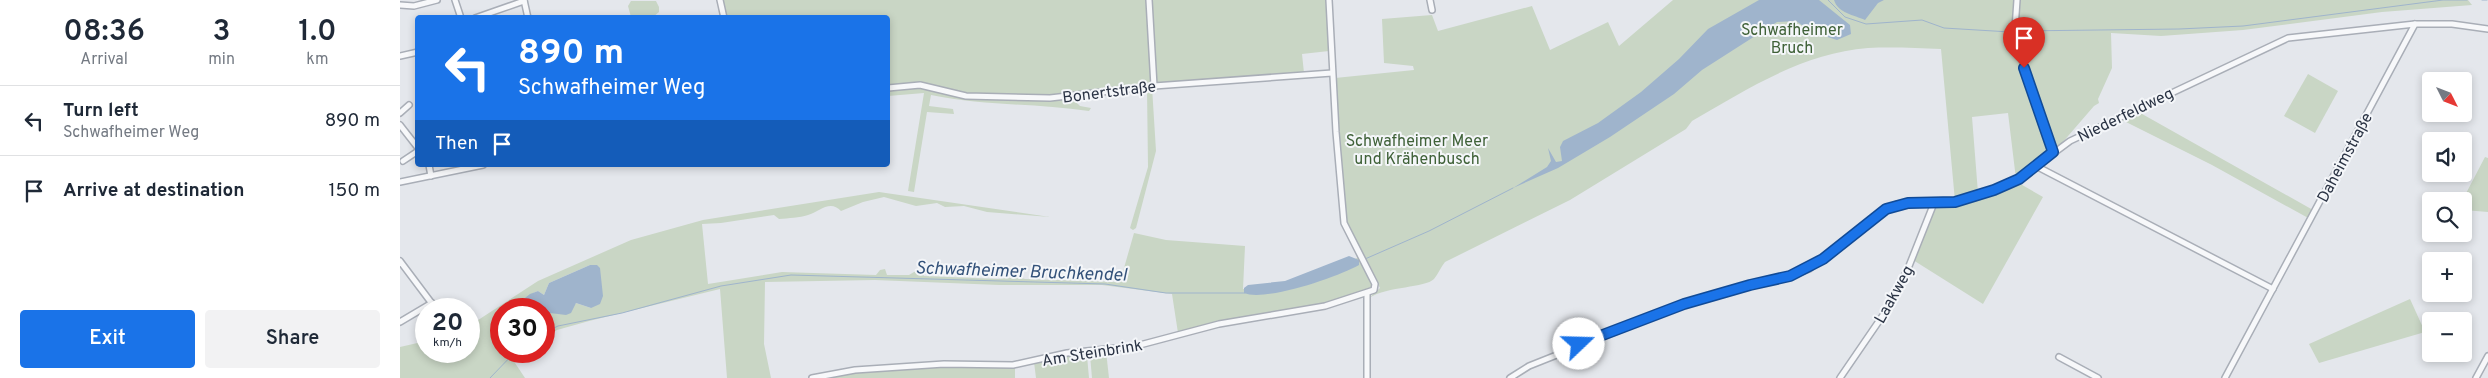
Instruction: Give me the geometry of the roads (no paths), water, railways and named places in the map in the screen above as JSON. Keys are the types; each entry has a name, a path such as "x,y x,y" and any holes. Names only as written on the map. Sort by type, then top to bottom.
{"street":[{"path":"400,6 414,6 437,0"},
{"path":"455,0 460,15"},
{"path":"720,0 723,15"},
{"path":"1149,0 1154,86"},
{"path":"1328,0 1344,223 1375,284 1374,290 1367,293 1367,378"},
{"path":"1430,0 1432,10"},
{"path":"2017,0 2015,29 2019,51 2053,152"},
{"path":"484,15 524,1 527,15"},
{"name":"Niederfeldweg","path":"1510,378 1529,366 1684,304 1750,285 1790,276 1808,268 1823,259 1876,215 1897,204 1955,202 1994,190 2019,179 2070,140 2288,38 2415,24 2452,24 2488,29"},
{"name":"Daheimstraße","path":"2225,378 2415,24"},
{"path":"400,56 415,53"},
{"name":"Bonertstraße","path":"890,88 920,84 966,96 1050,98 1154,86 1332,73"},
{"path":"400,113 410,105"},
{"path":"400,125 415,145"},
{"path":"403,161 415,151"},
{"path":"2036,166 2273,289"},
{"path":"429,167 431,176"},
{"path":"400,182 474,167"},
{"name":"Laakweg","path":"1840,378 1890,305 1909,266 1934,203"},
{"path":"400,261 428,298"},
{"name":"Am Steinbrink","path":"812,378 855,370 944,364 1013,365 1067,353 1149,343 1219,324 1325,306 1367,293"},
{"path":"400,322 415,313"},
{"path":"2476,378 2488,356"},
{"path":"2059,357 2098,378"}],"water":[{"path":"1759,0 1819,0 1850,25 1851,34 1837,40 1812,32 1796,21 1777,22 1702,70 1674,94 1610,137 1558,168 1513,188 1547,167 1551,161 1548,148 1556,162 1562,161 1560,147 1563,141 1598,123 1641,92 1679,59 1708,29"},
{"path":"1834,0 1884,0 1878,3 1865,20 1843,11"},
{"path":"1349,256 1359,260 1359,265 1319,282 1268,294 1254,295 1244,293 1244,288 1248,285 1285,281"},
{"path":"590,265 597,265 600,268 603,296 600,304 591,308 576,303 571,313 566,315 555,314 555,298 525,298 538,291 544,295 549,283"}],"waterway":[{"path":"1828,0 1845,17 1866,24 1922,20 1944,28 2010,32"},
{"path":"2019,31 2179,29 2243,26 2443,0 2467,0"},
{"path":"2482,0 2487,0"},
{"name":"Schwafheimer Bruchkendel","path":"1365,259 1429,231 1513,188"},
{"name":"Schwafheimer Bruchkendel","path":"555,328 622,313 721,286 791,275 1105,284 1166,293 1245,293"},
{"name":"Schwafheimer Bruchkendel","path":"490,378 504,363"}],"park label":[{"name":"Schwafheimer Bruch","path":"1792,38"},
{"name":"Schwafheimer Meer und Krähenbusch","path":"1417,149"}]}
